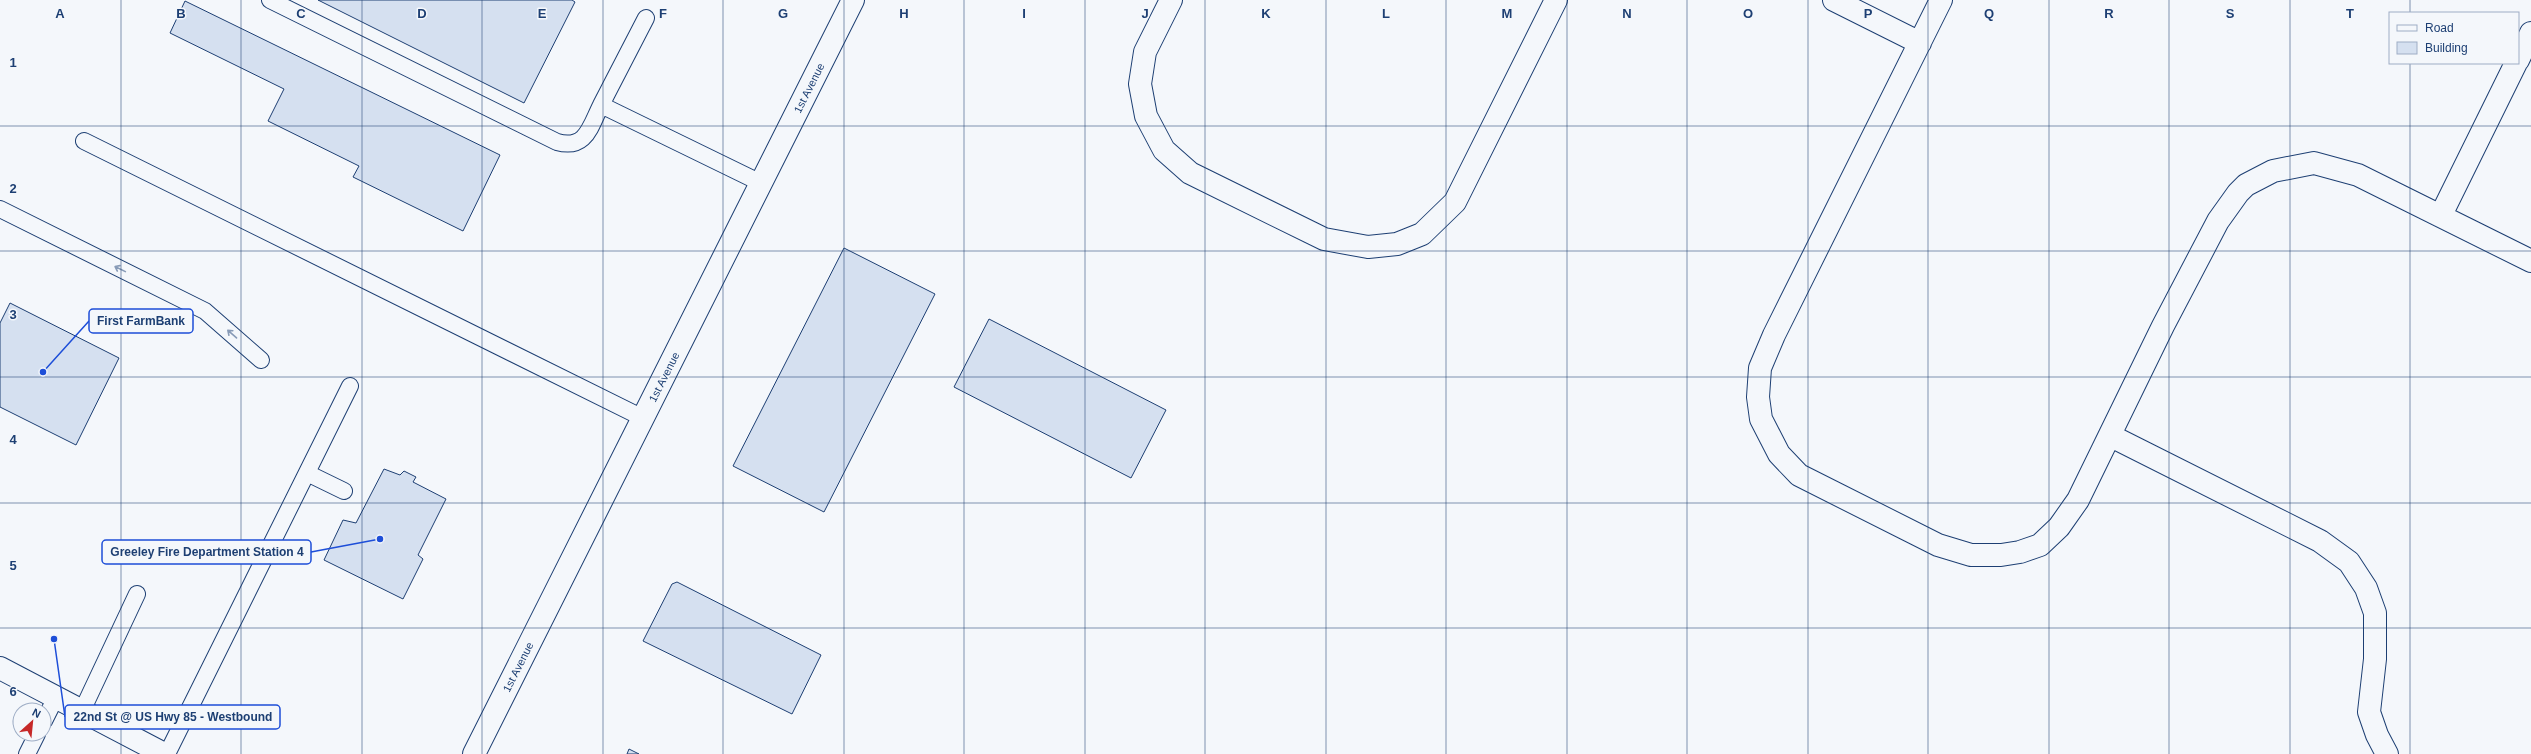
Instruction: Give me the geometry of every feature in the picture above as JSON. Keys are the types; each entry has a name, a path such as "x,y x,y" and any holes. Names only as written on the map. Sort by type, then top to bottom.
{"street":[{"name":"1st Avenue","path":"474,754 853,0"},
{"path":"1171,0 1145,52 1140,84 1146,116 1164,150 1190,173 1324,239 1368,247 1396,244 1422,234 1455,202 1556,0"},
{"path":"1834,0 1920,43"},
{"path":"1941,0 1774,335 1760,368 1758,397 1761,419 1779,454 1799,475 1938,545 1971,555 2001,555 2020,552 2040,544 2059,527 2078,500 2111,436 2163,326 2218,221 2238,193 2246,185 2273,171 2314,163 2358,175 2531,261"},
{"path":"2519,58 2531,33"},
{"path":"2441,215 2516,64"},
{"path":"2111,436 2320,541 2348,562 2366,588 2375,613 2375,659 2369,712 2376,735 2387,754"},
{"path":"0,668 165,754"}],"lane":[{"path":"270,0 557,142 567,145 579,143 587,134 646,18"},
{"path":"601,105 761,183"},
{"path":"84,141 643,418"},
{"path":"0,209 205,311 261,360"},
{"path":"165,754 350,386"},
{"path":"307,473 344,491"},
{"path":"82,711 137,594"},
{"path":"52,705 56,697"},
{"path":"27,754 33,742"}],"building":[{"path":"318,0 572,0 575,2 524,103"},
{"path":"185,1 500,155 463,231 353,177 359,166 268,121 284,89 170,33"},
{"path":"844,248 935,294 824,512 733,466"},
{"path":"10,303 119,358 76,445 0,407 0,323"},
{"path":"989,319 1166,410 1131,478 954,387"},
{"path":"384,469 400,475 404,471 416,477 413,482 446,499 418,555 423,559 403,599 324,560 343,520 356,523"},
{"path":"677,582 821,655 792,714 643,641 672,584"},
{"path":"629,749 639,754 627,754"}],"place":[{"name":"First FarmBank","path":"43,372"},
{"name":"Greeley Fire Department Station 4","path":"380,539"},
{"name":"22nd St @ US Hwy 85 - Westbound","path":"54,639"}]}
